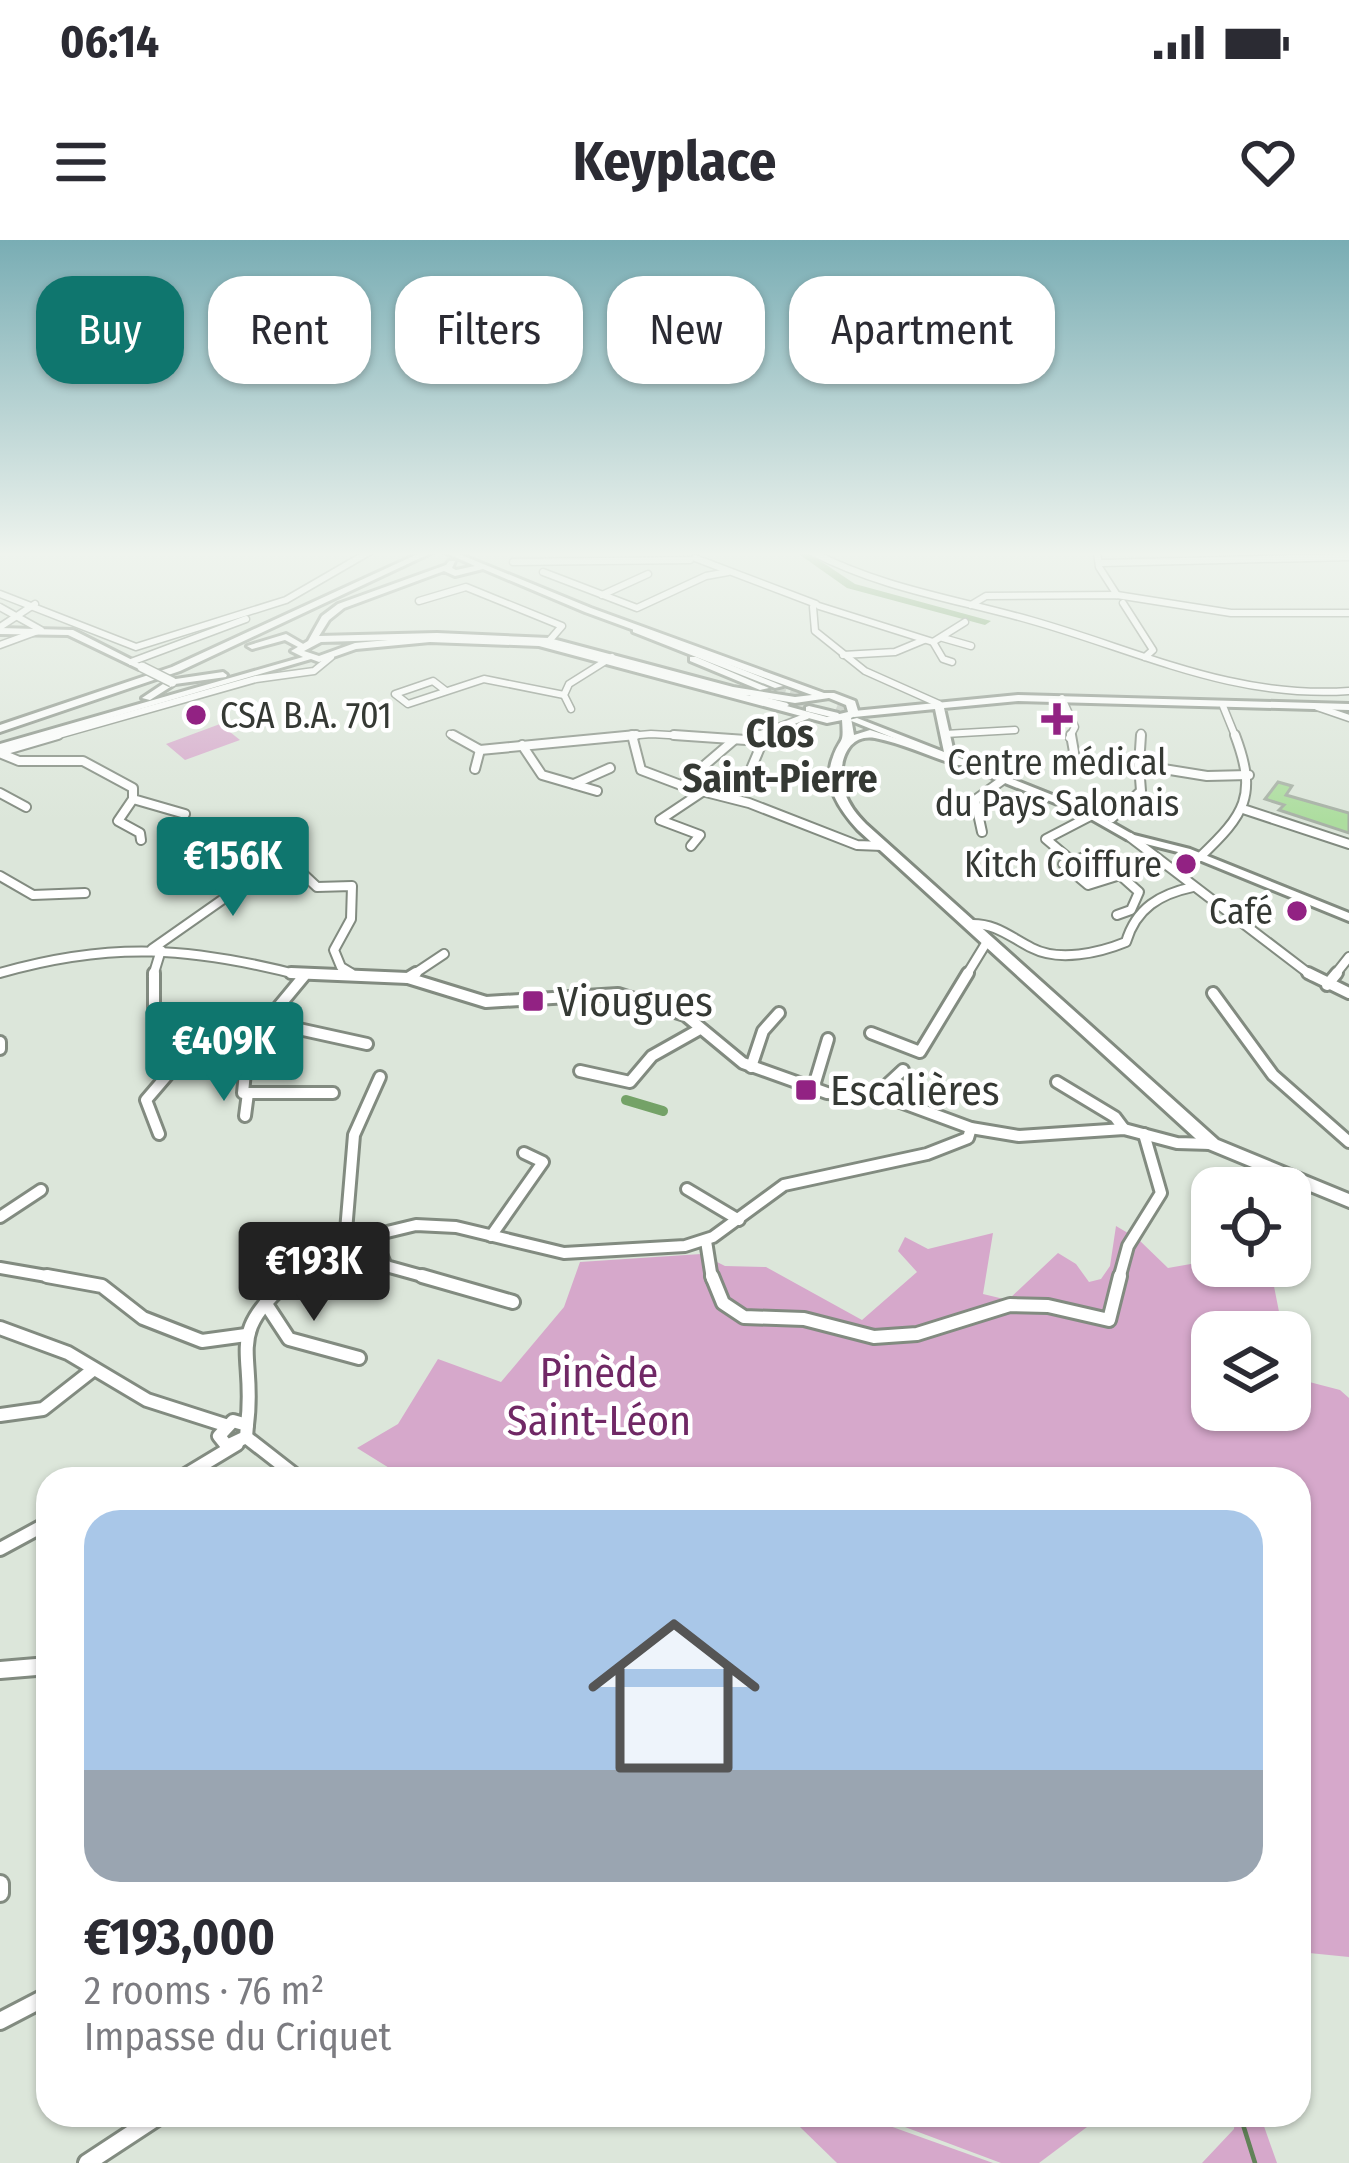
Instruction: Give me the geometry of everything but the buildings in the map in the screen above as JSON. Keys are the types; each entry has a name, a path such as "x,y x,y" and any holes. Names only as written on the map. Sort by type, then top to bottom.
{"highway":[{"path":"165,667 217,642"},
{"path":"0,741 220,642"},
{"path":"0,741 234,642"},
{"path":"0,741 263,642"},
{"path":"300,642 319,651"}],"main road":[{"path":"90,642 180,686"},
{"path":"319,651 320,642"},
{"path":"0,741 180,686 319,651 413,642"},
{"path":"0,741 180,686 319,651 437,642"},
{"path":"520,642 612,657 741,700 804,704"},
{"path":"552,642 845,715 950,753 1133,833 1202,855 1349,914"},
{"path":"654,642 961,764"},
{"path":"659,642 681,649"},
{"path":"661,642 804,704"},
{"path":"664,642 778,686"},
{"path":"845,715 939,704 1062,698 1241,702 1348,697"},
{"path":"1122,700 1317,707 1348,697"},
{"path":"939,704 950,753"},
{"path":"845,715 846,743 835,774 837,794 852,818 1207,1140 1349,1201"},
{"path":"845,715 840,728 846,743"},
{"path":"846,743 870,733 1112,818 1133,833"},
{"path":"924,744 961,764"}],"street":[{"path":"118,642 130,647 155,642"},
{"path":"136,664 191,642"},
{"path":"827,642 842,655 939,704"},
{"path":"842,655 895,652 927,642"},
{"path":"934,642 944,659 952,662"},
{"path":"944,642 970,646"},
{"path":"1094,642 1234,686 1348,697"},
{"path":"1145,657 1153,650 1148,642"},
{"path":"141,840 140,833 118,821 133,799 134,788 82,761 19,761 0,741 319,651"},
{"path":"571,709 564,695 568,684 612,657"},
{"path":"446,691 433,681 395,694 408,704 484,679 564,695"},
{"path":"1234,686 1244,695 1241,702"},
{"path":"912,690 923,706"},
{"path":"1062,698 1075,727 1068,741 1074,752"},
{"path":"450,734 480,750 632,735 734,740 754,738 804,704"},
{"path":"1202,855 1246,811 1250,775 1223,706"},
{"path":"1317,707 1349,718"},
{"path":"945,734 970,736 995,727 1015,730"},
{"path":"1112,818 1141,791 1142,733"},
{"path":"632,735 641,770 749,803 857,845 883,846"},
{"path":"748,776 762,743 754,738"},
{"path":"686,787 685,782 734,740"},
{"path":"522,745 536,772 597,791"},
{"path":"475,770 480,750"},
{"path":"1139,765 1207,776 1250,775"},
{"path":"573,784 610,768"},
{"path":"982,832 975,800 1004,779"},
{"path":"691,846 700,835 659,820 702,792"},
{"path":"0,793 26,807"},
{"path":"133,799 185,814"},
{"path":"1246,811 1349,844"},
{"path":"1072,861 1046,839 1096,814"},
{"path":"1133,833 1193,886 1327,986 1349,993"},
{"path":"159,1134 146,1100 170,1072 175,1018 154,1007 150,986 155,951 229,895 203,877 249,838"},
{"path":"1120,875 1088,884 1063,864 1094,854 1120,875 1139,892 1151,901"},
{"path":"301,872 317,886 352,886 351,919 334,950 341,967 354,974"},
{"path":"0,876 33,895 85,893"},
{"path":"970,924 1001,927 1040,952 1097,950 1126,942 1151,901 1193,886"},
{"path":"1118,915 1131,910 1139,892"},
{"path":"871,1033 920,1052 988,940"},
{"path":"0,973 62,955 216,953 304,976 408,978 485,1002 580,993 631,996 685,1015 752,1067 813,1089 875,1096 971,1128 1040,1137 1124,1129 1158,1138 1207,1140"},
{"path":"408,978 444,954"},
{"path":"1327,986 1349,957"},
{"path":"304,976 270,1018 288,1027 367,1044"},
{"path":"1213,993 1244,1041 1328,1129 1349,1142"},
{"path":"752,1067 763,1031 779,1013"},
{"path":"245,1116 248,1093 240,1082 288,1027"},
{"path":"580,1071 627,1082 640,1077 652,1056 700,1028"},
{"path":"813,1089 828,1040"},
{"path":"875,1096 903,1070"},
{"path":"345,1243 354,1135 380,1077"},
{"path":"621,1098 627,1082"},
{"path":"1057,1082 1115,1117 1124,1129"},
{"path":"248,1093 333,1093"},
{"path":"1158,1138 1180,1131 1183,1117"},
{"path":"207,1467 238,1432 248,1393 246,1335 266,1304 290,1280 345,1243 440,1224 576,1254 706,1241 778,1187 942,1150 968,1138 971,1128"},
{"path":"706,1241 723,1304 735,1315 771,1323 787,1317 841,1327 858,1338 906,1337 1005,1305 1024,1304 1109,1320 1128,1246 1161,1193 1144,1134"},
{"path":"491,1236 543,1162 524,1153"},
{"path":"687,1189 739,1220"},
{"path":"0,1217 41,1190"},
{"path":"374,1235 386,1266 513,1302"},
{"path":"0,1268 102,1286 143,1318 202,1341 231,1341 246,1335"},
{"path":"266,1304 289,1339 358,1358"},
{"path":"0,1328 94,1369 147,1400 238,1432 285,1467"},
{"path":"0,1415 43,1409 94,1369"},
{"path":"210,1420 222,1443"},
{"path":"207,1467 222,1443 238,1432"},
{"path":"0,1549 36,1530"},
{"path":"0,1670 36,1667"},
{"path":"0,1884 0,1893"},
{"path":"0,2021 36,2002"},
{"path":"87,2163 110,2156 145,2127"}],"green space":[{"path":"220,724 240,740 185,760 166,744"},
{"name":"Pinède Saint-Léon","path":"1116,1226 1138,1239 1168,1268 1191,1264 1191,1287 1274,1287 1279,1311 1191,1311 1191,1431 1311,1431 1311,1382 1340,1390 1349,1398 1349,1957 1311,1953 1311,1467 388,1467 357,1448 398,1424 438,1359 501,1382 564,1307 580,1262 701,1254 725,1266 766,1267 862,1320 917,1272 898,1251 905,1237 928,1249 993,1233 983,1294 1008,1300 1058,1253 1076,1264 1089,1282 1101,1279 1110,1266"},
{"path":"800,2127 892,2127 993,2163 837,2163"},
{"path":"905,2127 1087,2127 1039,2163 1001,2163"},
{"path":"1264,2127 1277,2163 1202,2163 1234,2129"}],"waterway":[{"path":"626,1100 663,1111"},
{"path":"1244,2127 1255,2163"}],"tunnel":[{"path":"778,686 812,699"},
{"path":"784,705 809,709"},
{"path":"836,709 859,718"}],"place":[{"name":"CSA B.A. 701","path":"196,715"},
{"name":"Centre médical du Pays Salonais","path":"1057,719"},
{"name":"Kitch Coiffure","path":"1186,864"},
{"name":"Café","path":"1297,911"},
{"name":"Viougues","path":"533,1001"},
{"name":"Escalières","path":"806,1090"}],"district":[{"name":"Clos Saint-Pierre","path":"780,756"}]}
